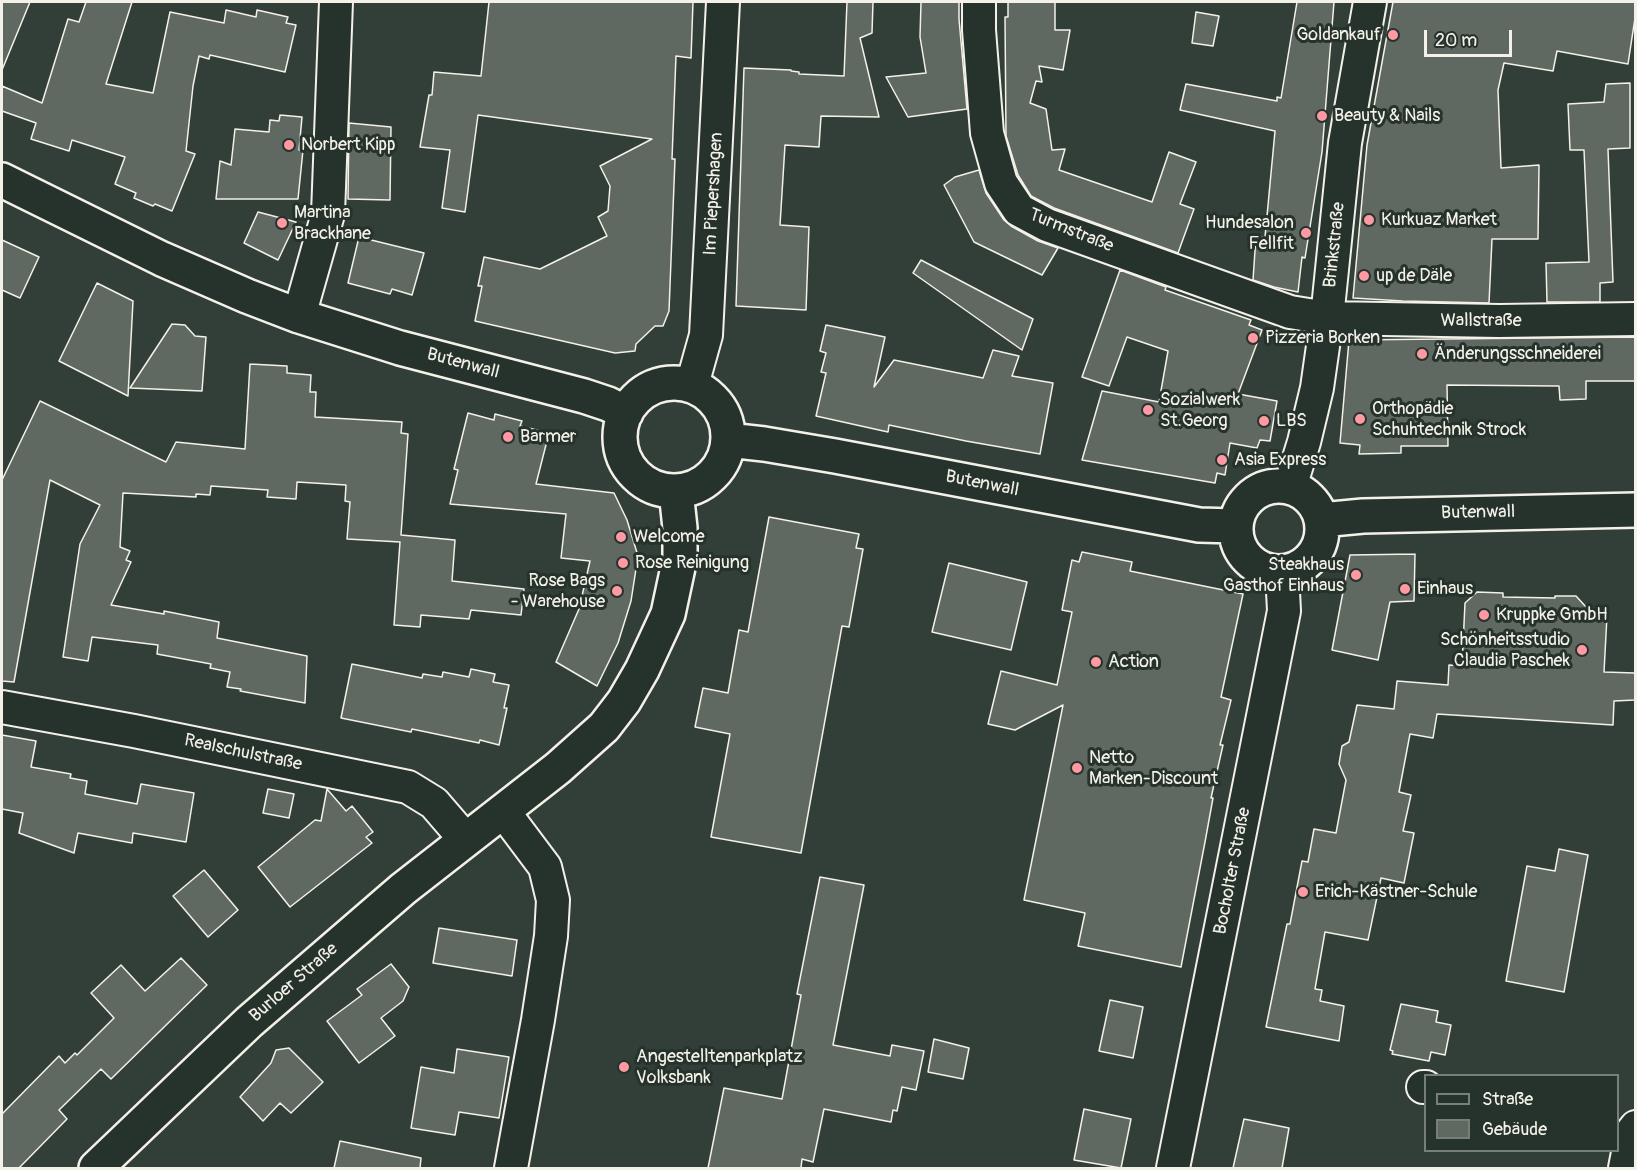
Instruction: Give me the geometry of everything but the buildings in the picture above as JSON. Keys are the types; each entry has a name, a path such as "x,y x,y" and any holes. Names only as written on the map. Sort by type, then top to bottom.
{"main road":[{"name":"Butenwall","path":"2,180 162,259 300,316 400,348 584,396 626,413"},
{"path":"676,382 692,386 705,392 716,402 724,415 728,440 725,456 711,477 700,484 676,491 658,489 642,481 629,468 621,451 620,433 626,413 633,401 645,391 660,384 676,382"},
{"name":"Butenwall","path":"728,440 835,456 1199,525 1235,526"},
{"path":"1290,487 1300,492 1310,499 1321,520 1322,533 1313,555 1294,569 1282,572 1268,571 1254,565 1243,554 1237,541 1235,526 1244,502 1265,488 1290,487"},
{"name":"Burloer Straße","path":"96,1168 249,1022 403,889 558,768 604,727 624,701 642,670 668,614 680,558 676,491"},
{"name":"Butenwall","path":"1321,520 1363,516 1635,510"}],"street":[{"path":"300,316 327,214 336,2"},
{"name":"Im Piepershagen","path":"692,386 706,335 723,2"},
{"name":"Turmstraße","path":"979,2 987,133 1001,183 1019,210 1047,225 1290,312 1327,318"},
{"name":"Brinkstraße","path":"1290,487 1317,388 1327,318 1345,143 1370,2"},
{"name":"Wallstraße","path":"1327,318 1488,321 1635,319"},
{"name":"Bocholter Straße","path":"1173,1168 1284,611 1282,572"},
{"name":"Realschulstraße","path":"2,707 145,733 408,787 434,803 465,839"},
{"path":"503,811 545,867 553,900 540,1010 511,1168"},
{"path":"1625,1168 1628,1129"}],"place":[{"name":"Goldankauf","path":"1393,35"},
{"name":"Beauty & Nails","path":"1322,116"},
{"name":"Norbert Kipp","path":"289,145"},
{"name":"Kurkuaz Market","path":"1369,220"},
{"name":"Martina Brackhane","path":"282,223"},
{"name":"Hundesalon Fellfit","path":"1306,233"},
{"name":"up de Däle","path":"1364,276"},
{"name":"Pizzeria Borken","path":"1253,338"},
{"name":"Änderungsschneiderei","path":"1422,354"},
{"name":"Sozialwerk St.Georg","path":"1148,410"},
{"name":"Orthopädie Schuhtechnik Strock","path":"1360,419"},
{"name":"LBS","path":"1264,421"},
{"name":"Barmer","path":"508,437"},
{"name":"Asia Express","path":"1222,460"},
{"name":"Welcome","path":"621,537"},
{"name":"Rose Reinigung","path":"623,563"},
{"name":"Steakhaus Gasthof Einhaus","path":"1356,575"},
{"name":"Einhaus","path":"1405,589"},
{"name":"Rose Bags - Warehouse","path":"617,591"},
{"name":"Kruppke GmbH","path":"1484,615"},
{"name":"Schönheitsstudio Claudia Paschek","path":"1582,650"},
{"name":"Action","path":"1096,662"},
{"name":"Netto Marken-Discount","path":"1077,768"},
{"name":"Erich-Kästner-Schule","path":"1303,892"},
{"name":"Angestelltenparkplatz Volksbank","path":"624,1067"}]}
